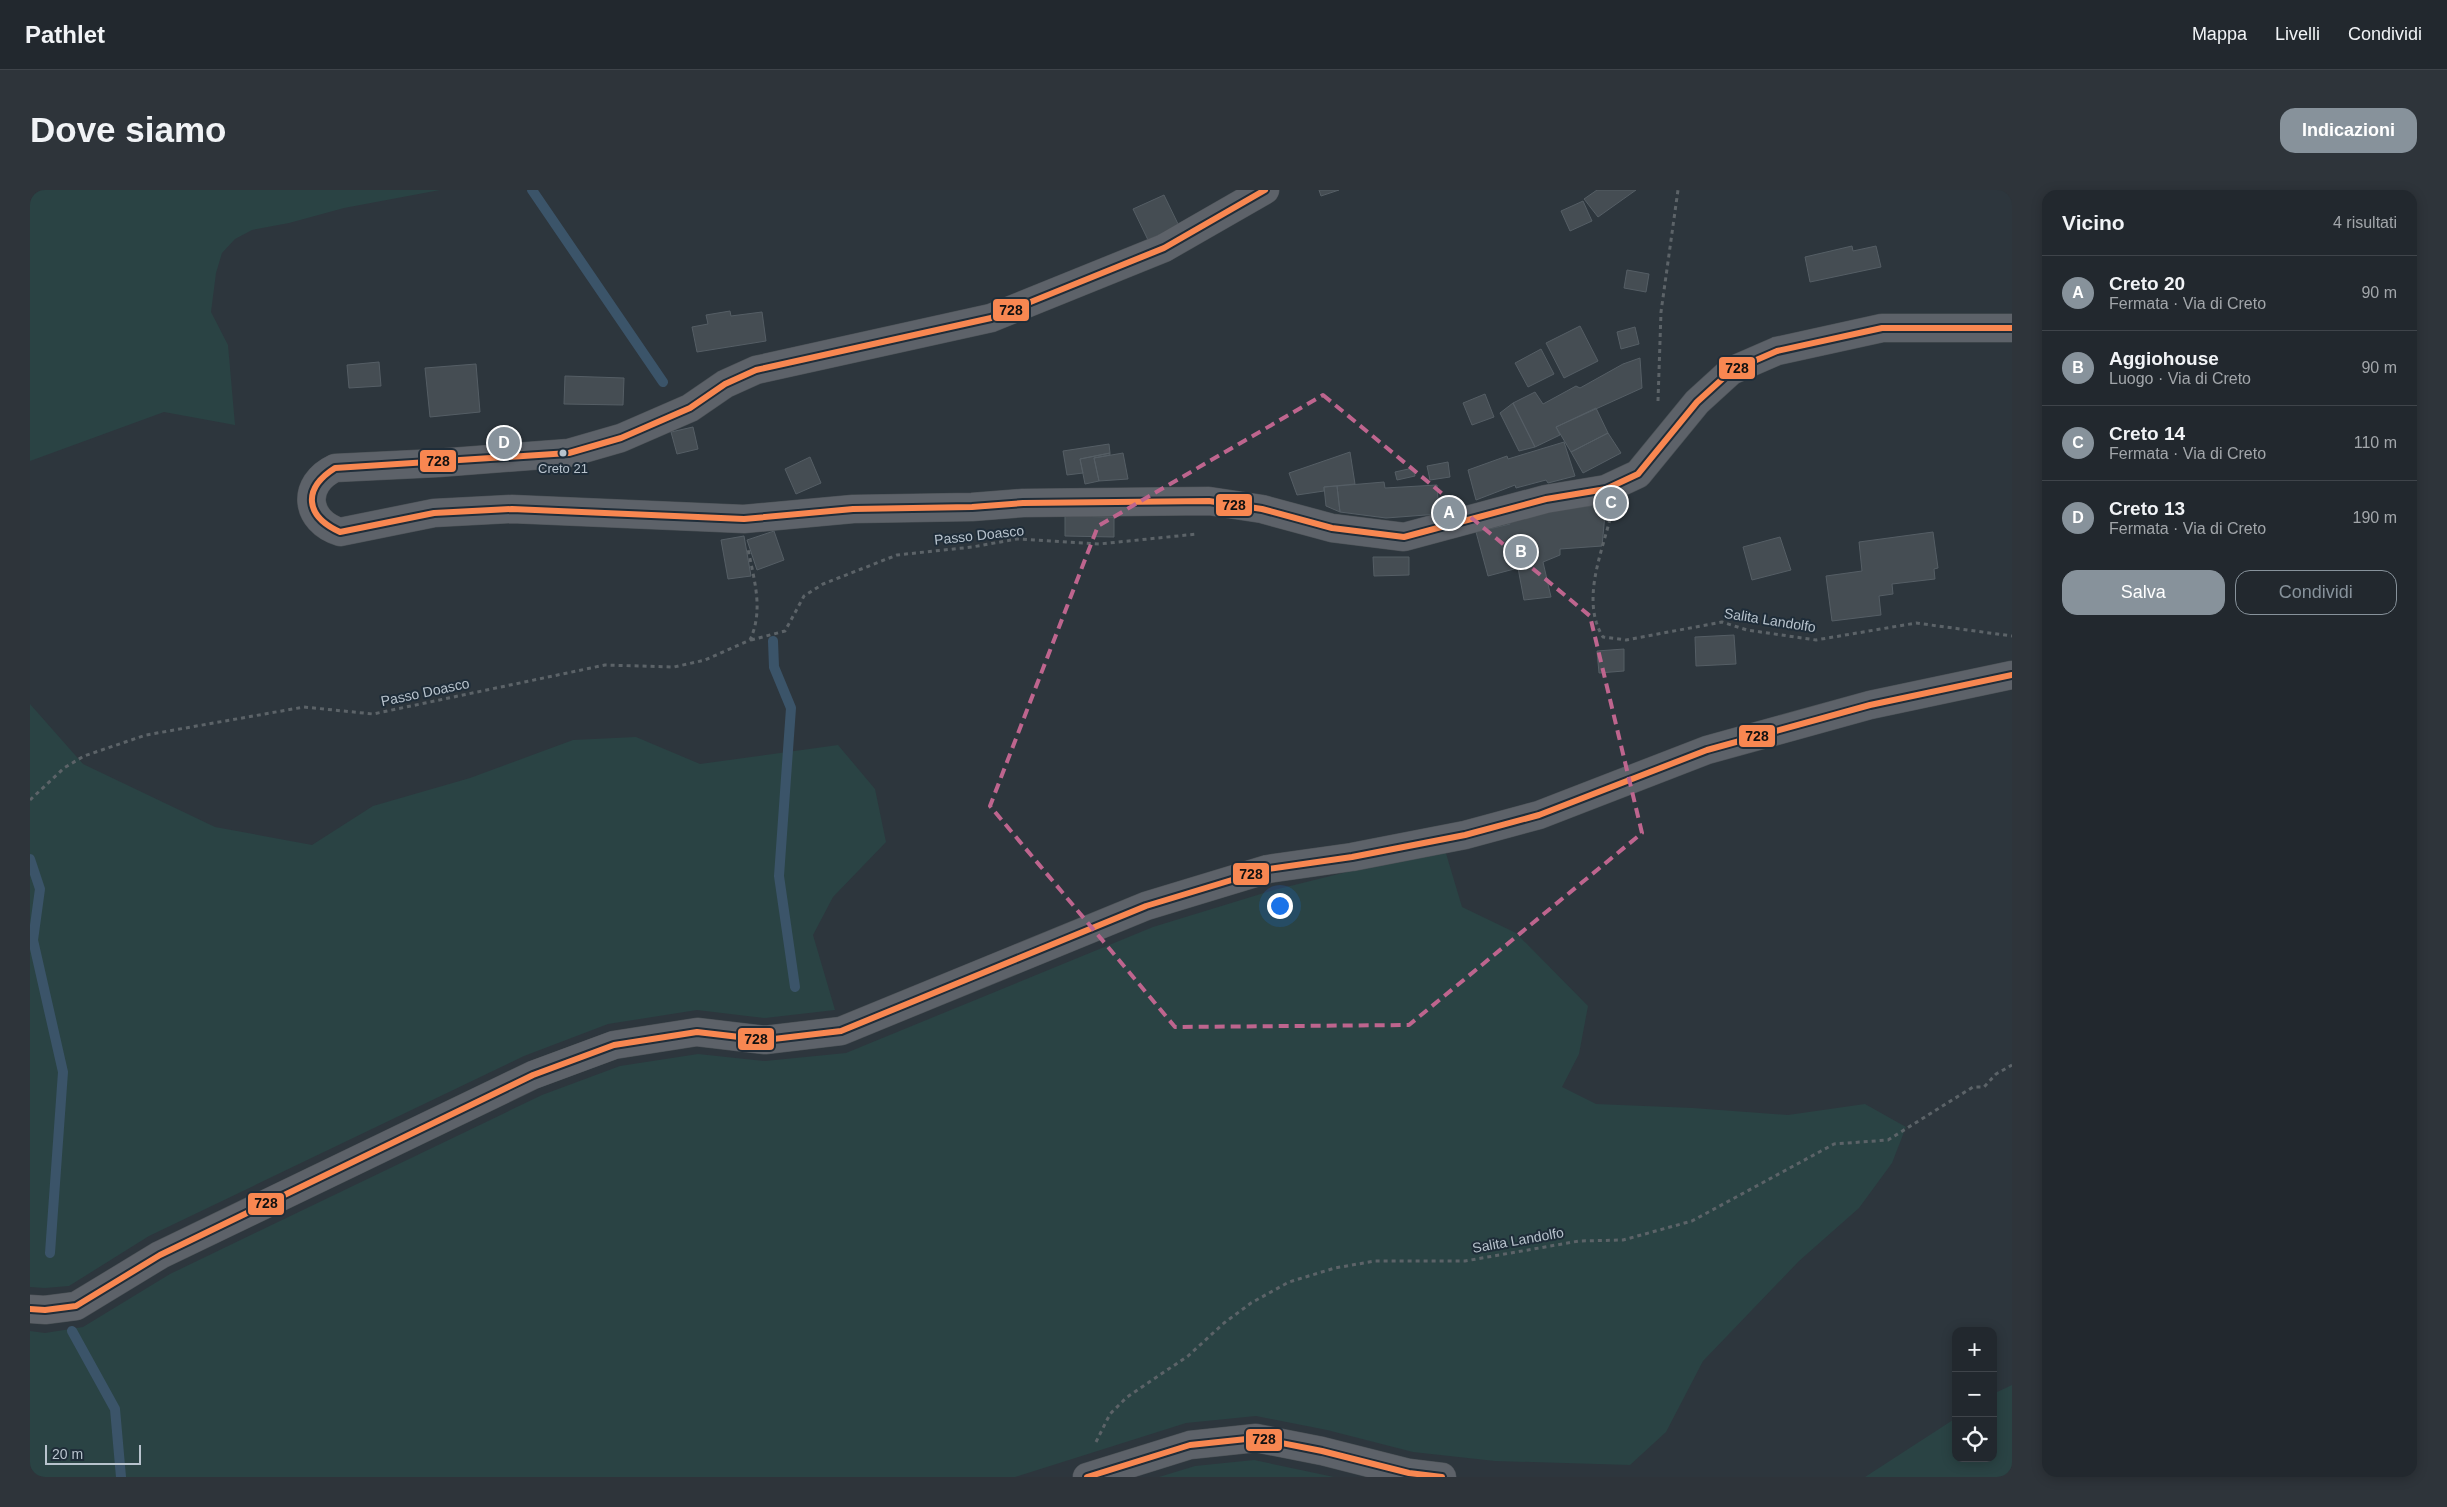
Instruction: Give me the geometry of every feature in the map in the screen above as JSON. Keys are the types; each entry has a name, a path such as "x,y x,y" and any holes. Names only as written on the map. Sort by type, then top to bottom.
{"main road":[{"path":"1265,190 1164,248 991,318 756,370 725,384 690,408 621,438 569,453 438,463 335,468 325,472 317,480 312,490 314,513 321,522 340,532 434,513 512,509 744,519 853,509 972,507 1023,503 1209,501 1262,509 1332,528 1404,537 1546,499 1606,489 1638,474 1696,402 1731,371 1777,351 1882,328 2012,328"},
{"path":"30,1309 45,1310 76,1306 160,1255 533,1075 614,1045 697,1032 765,1040 841,1031 1146,906 1268,869 1352,857 1465,835 1539,815 1707,750 1870,705 2012,675"},
{"path":"1087,1477 1190,1445 1256,1438 1409,1474 1442,1477"}],"path":[{"path":"1658,410 1661,312 1678,190"},
{"name":"Salita Landolfo","path":"1612,512 1593,588 1596,625 1603,636 1626,640 1722,622 1747,630 1816,640 1916,623 2012,636"},
{"path":"744,519 759,604 750,640"},
{"name":"Passo Doasco","path":"30,800 64,768 84,756 146,735 304,707 373,714 605,665 674,667 705,660 750,640 785,631 804,596 823,584 897,555 1016,540 1099,544 1200,534"},
{"name":"Salita Landolfo","path":"1091,1449 1100,1436 1110,1414 1127,1397 1188,1356 1224,1323 1251,1304 1289,1282 1335,1268 1376,1261 1465,1261 1579,1240 1623,1240 1692,1221 1771,1177 1805,1162 1834,1144 1888,1140 1973,1087 1984,1087 1996,1074 2012,1065"}],"highlighted area":[{"path":"1323,395 1590,616 1642,833 1409,1025 1175,1027 990,806 1098,526"}],"green space":[{"path":"30,190 440,190 344,208 289,223 252,230 235,239 222,253 216,273 211,312 228,345 235,425 164,412 30,461"},
{"path":"30,704 83,764 215,827 312,845 373,806 470,778 573,740 636,737 700,764 838,745 875,789 886,842 833,897 813,935 835,1010 765,1018 697,1010 608,1024 524,1056 149,1236 69,1286 30,1287"},
{"path":"1445,850 1462,907 1516,933 1588,1006 1579,1054 1562,1087 1596,1104 1693,1108 1788,1115 1865,1104 1906,1127 1892,1163 1859,1208 1799,1261 1703,1361 1666,1432 1630,1465 1495,1461 1413,1452 1327,1430 1256,1416 1186,1423 1015,1477 30,1477 30,1331 45,1333 83,1327 170,1274 542,1095 620,1066 698,1054 765,1061 846,1053 1153,927 1274,890"},
{"path":"2012,1385 2012,1477 1865,1477 1952,1421 1952,1462 1997,1462 1997,1392"},
{"path":"1254,1460 1334,1477 1159,1477 1195,1466"}],"building":[{"path":"1319,190 1339,190 1321,196"},
{"path":"1597,190 1636,190 1598,217 1584,199"},
{"path":"1164,195 1179,226 1148,240 1133,209"},
{"path":"1583,201 1592,221 1570,231 1561,211"},
{"path":"1852,246 1853,251 1876,246 1881,267 1810,282 1805,257"},
{"path":"1627,270 1649,274 1646,292 1624,288"},
{"path":"730,311 731,316 762,312 766,341 697,352 692,327 708,324 706,315"},
{"path":"1580,326 1598,361 1564,378 1546,343"},
{"path":"1635,327 1639,344 1621,349 1617,332"},
{"path":"1541,349 1554,374 1528,387 1515,363"},
{"path":"1640,358 1642,388 1556,427 1560,435 1535,447 1513,403 1535,392 1543,404 1576,386 1580,388 1623,364"},
{"path":"379,362 381,386 349,388 347,365"},
{"path":"476,364 480,412 430,417 425,368"},
{"path":"565,376 624,378 623,405 564,404"},
{"path":"1485,394 1494,417 1472,425 1463,403"},
{"path":"1513,403 1535,447 1519,451 1500,413"},
{"path":"1596,408 1608,433 1571,452 1556,427"},
{"path":"693,427 698,449 677,454 671,432"},
{"path":"1608,433 1621,453 1583,473 1571,452"},
{"path":"1564,442 1575,476 1548,483 1546,480 1516,488 1515,485 1476,500 1468,470 1507,456 1508,459"},
{"path":"1109,444 1110,453 1080,459 1083,473 1067,475 1063,451"},
{"path":"1350,452 1355,484 1324,487 1324,491 1297,495 1289,473"},
{"path":"1110,453 1110,455 1094,458 1099,481 1085,484 1080,459"},
{"path":"1123,453 1128,479 1099,481 1094,458"},
{"path":"810,457 821,483 796,494 785,469"},
{"path":"1448,462 1450,477 1430,480 1427,466"},
{"path":"1413,468 1415,476 1397,480 1395,472"},
{"path":"1384,482 1385,488 1437,485 1439,514 1386,518 1340,512 1337,486"},
{"path":"1337,486 1340,512 1326,506 1324,487"},
{"path":"1606,504 1602,546 1560,549 1560,555 1543,562 1551,597 1524,600 1518,568 1488,576 1476,532 1510,524 1508,520 1546,511"},
{"path":"1065,516 1114,517 1114,537 1065,536"},
{"path":"774,531 784,560 757,570 747,540"},
{"path":"1933,532 1938,568 1934,569 1935,579 1892,584 1893,594 1879,596 1881,615 1832,621 1826,576 1862,571 1859,542"},
{"path":"744,536 751,576 728,579 721,540"},
{"path":"1780,537 1791,570 1752,580 1743,547"},
{"path":"1373,557 1409,557 1409,575 1374,576"},
{"path":"1734,635 1736,664 1696,666 1695,637"},
{"path":"1624,649 1624,671 1599,673 1597,651"}],"waterway":[{"path":"532,190 663,382"},
{"path":"773,641 774,667 791,708 779,876 795,987"},
{"path":"30,859 40,889 33,940 63,1072 50,1253"},
{"path":"72,1331 115,1409 121,1477"}],"transit line":[{"name":"728","path":"1265,190 1164,248 991,318 756,370 725,384 690,408 621,438 569,453 335,468 324,476 317,485 313,493 312,502 314,510 328,526 340,532 434,513 512,509 744,519 853,509 972,507 1023,503 1209,501 1262,509 1332,528 1404,537 1546,499 1606,489 1638,474 1697,402 1731,371 1777,351 1882,328 2012,328"},
{"name":"728","path":"30,1309 45,1310 76,1306 160,1255 533,1075 614,1045 697,1032 765,1040 841,1031 1146,906 1268,869 1352,857 1465,835 1539,815 1707,750 1870,705 2012,675"},
{"name":"728","path":"1087,1477 1190,1445 1256,1438 1322,1451 1409,1473 1442,1477"}],"place":[{"name":"Creto 13","path":"504,443"},
{"name":"Creto 21","path":"563,453"},
{"name":"Creto 14","path":"1611,503"},
{"name":"Creto 20","path":"1449,513"},
{"name":"Aggiohouse","path":"1521,552"}]}
